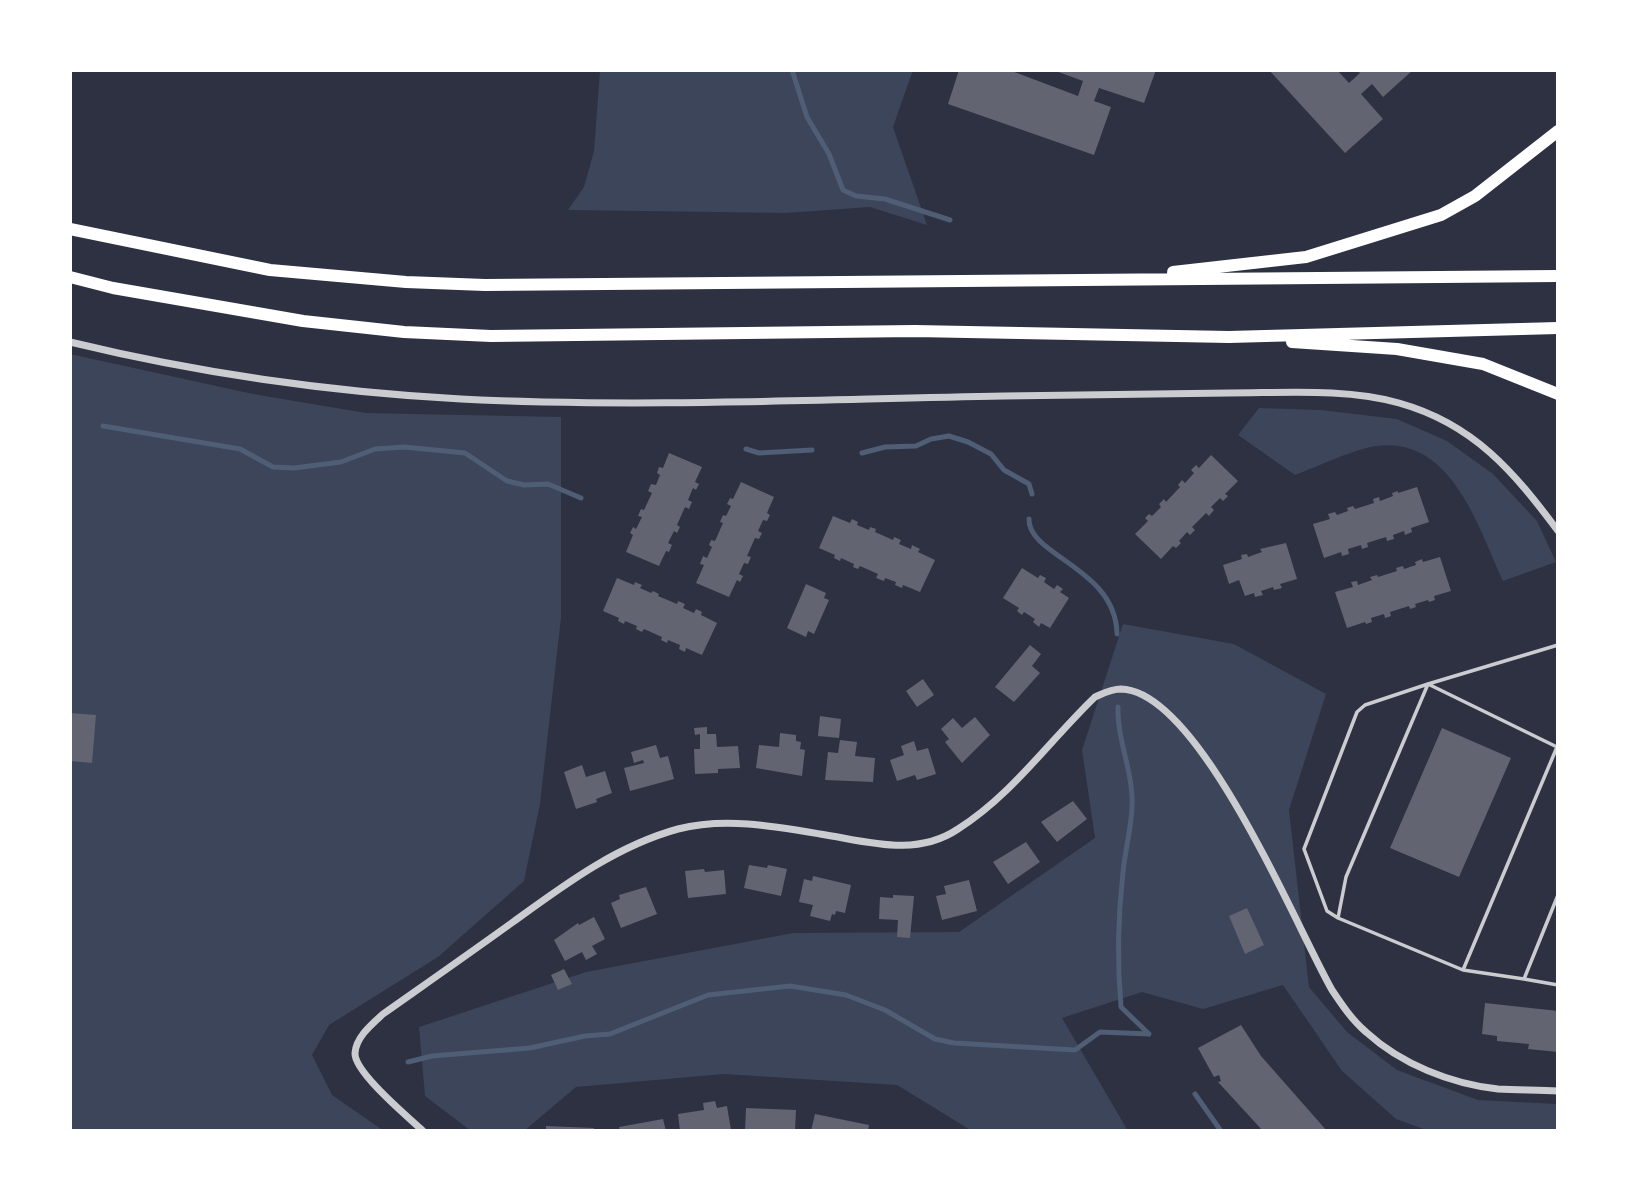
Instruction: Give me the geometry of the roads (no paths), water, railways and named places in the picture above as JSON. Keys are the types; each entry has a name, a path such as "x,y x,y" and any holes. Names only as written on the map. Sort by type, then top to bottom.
{"highway":[{"path":"1106,279 1307,257 1441,215 1475,195 1558,131"},
{"path":"70,229 270,270 406,282 485,285 1558,276"},
{"path":"70,277 291,320 454,335 596,337 915,331 1228,337 1558,328"},
{"path":"1228,337 1397,349 1483,364 1558,394"}],"street":[{"path":"70,342 117,354 300,384 471,399 654,402 1257,393 1375,397 1430,413 1477,440 1515,475 1558,531"},
{"path":"423,1131 379,1090 358,1065 355,1057 356,1046 370,1026 383,1014 569,882 640,843 680,829 729,823 767,825 893,846 936,841 957,831 977,816 1096,698 1120,689 1134,691 1155,704 1198,747 1241,810 1332,990 1366,1033 1395,1054 1458,1082 1497,1088 1558,1091"}],"lane":[{"path":"1558,645 1365,705 1357,712 1304,849 1327,911 1338,918 1463,970 1558,985"},
{"path":"1338,918 1346,877 1428,684"},
{"path":"1428,684 1557,747 1463,970"},
{"path":"1524,979 1558,895"}],"waterway":[{"path":"792,70 807,117 829,154 843,190 856,196 885,199 950,220"},
{"path":"103,426 240,449 273,467 294,468 341,462 375,449 404,447 465,453 507,481 524,485 548,484 581,498"},
{"path":"862,453 885,447 916,446 931,439 949,436 991,454 1004,470 1029,484 1032,494"},
{"path":"746,449 759,453 812,450"},
{"path":"1029,519 1032,532 1042,543 1103,593 1113,612 1117,634"},
{"path":"1118,707 1132,795 1119,922 1121,1007 1149,1034"},
{"path":"408,1062 432,1056 530,1048 585,1036 610,1034 708,995 790,986 846,995 885,1010 935,1039 954,1043 1075,1050 1100,1032 1149,1034"},
{"path":"1195,1094 1221,1131"}]}
